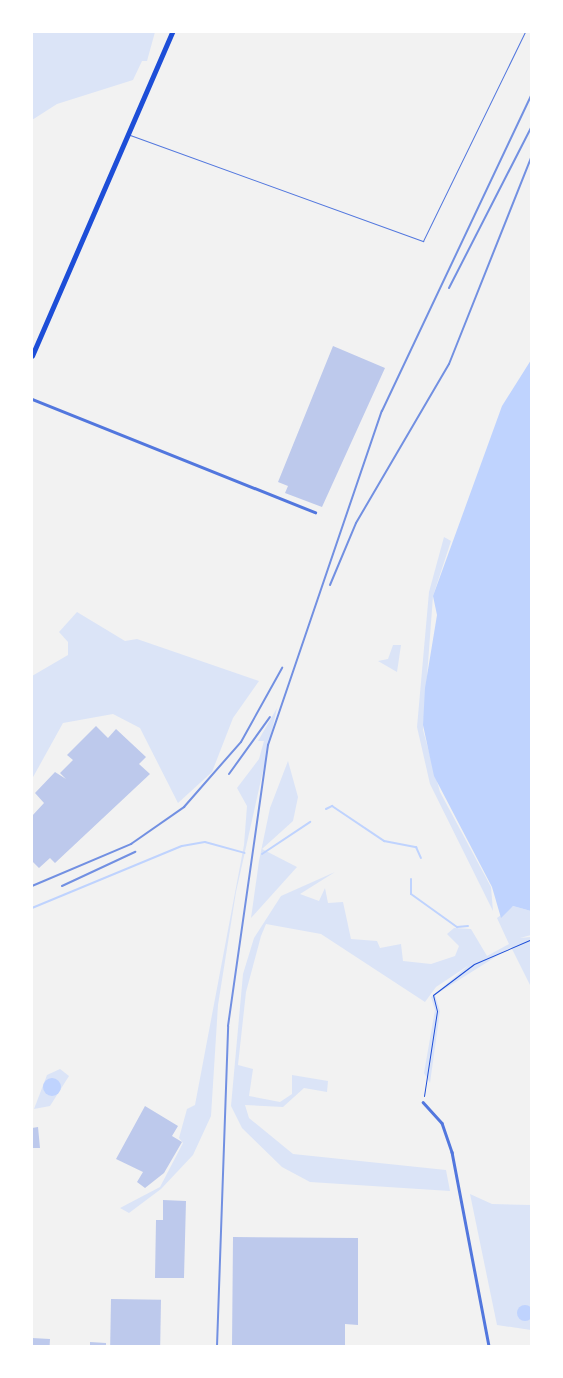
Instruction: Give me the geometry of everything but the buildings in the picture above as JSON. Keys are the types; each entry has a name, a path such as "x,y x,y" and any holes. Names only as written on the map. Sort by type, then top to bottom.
{"main road":[{"path":"32,356 172,32"}],"street":[{"path":"32,400 315,512"},
{"path":"423,1102 442,1122 453,1152 489,1346"}],"lane":[{"path":"128,134 423,241 525,32"}],"path":[{"path":"423,1102 437,1017 433,996 459,975 521,940 531,939"}],"shaded area":[{"path":"32,32 155,32 147,61 142,61 133,80 57,104 32,120"},
{"path":"444,537 451,541 433,596 423,730 440,792 491,887 493,911 430,784 417,727 429,592"},
{"path":"77,612 125,641 137,639 259,681 233,718 212,772 178,803 140,728 113,714 63,723 32,779 32,676 68,655 68,642 59,632"},
{"path":"393,645 401,645 397,672 378,661 388,659"},
{"path":"277,708 236,892 218,1005 211,1116 193,1155 161,1189 129,1213 120,1208 160,1187 183,1143 179,1138 187,1109 195,1105 244,845 247,806 237,788 259,759 264,741 258,741"},
{"path":"288,761 298,797 293,821 262,849 297,867 251,918 259,861 270,808"},
{"path":"335,872 300,894 319,901 325,888 328,903 343,902 351,939 377,941 380,948 401,944 403,961 431,964 455,956 459,946 447,934 454,928 471,929 487,956 509,944 497,918 513,906 531,911 531,935 520,938 531,937 531,987 511,947 435,995 440,1011 430,1083 424,1073 435,1010 431,997 469,965 436,987 425,1002 321,934 266,924 261,936 246,992 238,1065 253,1069 249,1096 280,1102 292,1094 292,1075 328,1081 327,1092 304,1088 283,1107 245,1105 249,1118 293,1154 446,1170 450,1191 310,1182 282,1167 242,1128 231,1106 243,974 254,938 281,896"},
{"path":"60,1069 69,1076 50,1106 34,1109 47,1075"},
{"path":"470,1194 492,1204 531,1205 531,1330 497,1325"}],"water":[{"path":"531,360 531,911 513,906 501,918 492,887 434,776 423,725 425,688 437,615 433,596 502,406"},
{"path":"52,1078 58,1081 61,1087 58,1093 52,1096 46,1093 43,1087 46,1081"},
{"path":"525,1305 531,1307 531,1319 525,1321 519,1319 517,1313 519,1307"}],"waterway":[{"path":"326,809 332,806 384,841 416,847 421,858"},
{"path":"262,854 310,822"},
{"path":"32,908 182,846 205,842 245,853"},
{"path":"411,879 411,894 457,927 468,926"}],"railway":[{"path":"217,1346 228,1026 268,745 382,411 532,93"},
{"path":"449,288 532,126"},
{"path":"330,585 356,523 449,364 532,155"},
{"path":"32,886 131,844 184,807 241,742 282,668"},
{"path":"229,774 270,717"},
{"path":"62,886 135,852"}]}
